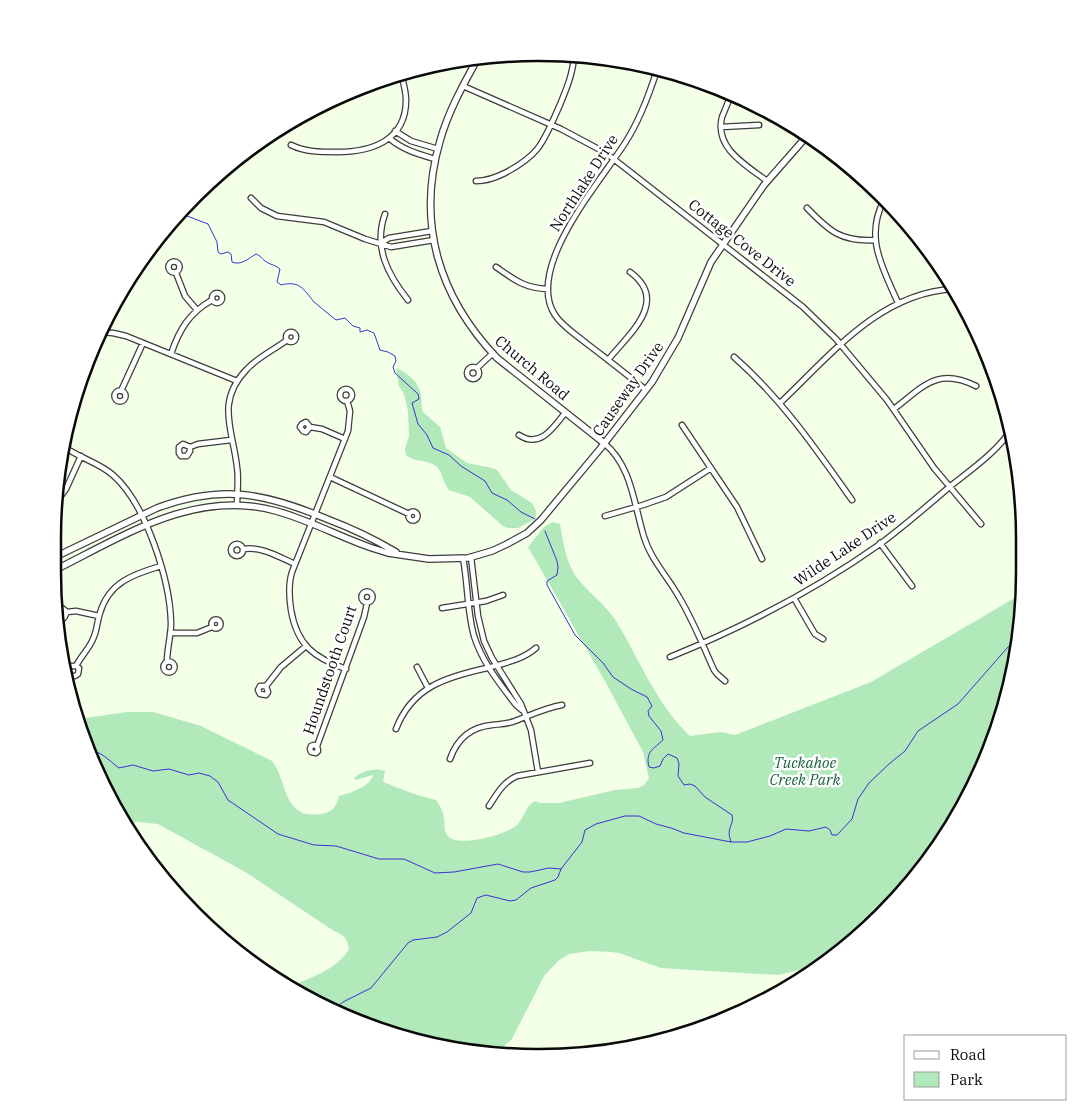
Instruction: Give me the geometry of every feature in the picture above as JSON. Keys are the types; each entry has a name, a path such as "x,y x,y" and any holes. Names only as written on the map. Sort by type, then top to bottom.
{"street":[{"path":"476,181 490,180 526,160 541,144 552,125 570,77 573,62"},
{"name":"Church Road","path":"474,65 444,128 435,159 430,200 432,231 443,276 456,305 476,334 493,353 615,452 623,465 644,538 652,556 679,596 717,674 725,681"},
{"name":"Northlake Drive","path":"646,390 559,320 549,303 548,289 552,266 562,239 640,117 655,76"},
{"path":"291,145 306,151 349,152 381,144 389,138 402,120 406,104 402,82"},
{"name":"Cottage Cove Drive","path":"463,86 579,138 614,159 808,311 840,345 894,409 934,468 981,524"},
{"path":"729,101 722,118 721,127 724,141 731,153 767,181"},
{"path":"721,127 759,125"},
{"path":"395,131 406,139 438,149"},
{"path":"389,138 410,151 435,159"},
{"name":"Causeway Drive","path":"61,567 172,515 214,506 237,505 276,511 368,547 388,553 429,559 471,557 502,546 532,529 555,506 646,390 675,344 706,274 723,244 767,181 803,141"},
{"path":"251,198 261,208 277,216 324,222 390,247 434,240"},
{"path":"881,207 877,217 875,240 879,259 898,303"},
{"path":"807,208 829,230 840,236 857,240 875,240"},
{"path":"384,214 380,230 382,256 388,271 408,300"},
{"path":"381,243 389,238 432,231"},
{"path":"496,267 521,284 533,288 548,289"},
{"path":"608,360 643,316 647,306 648,299 645,287 630,272"},
{"path":"176,273 185,296 197,310"},
{"path":"780,403 840,345 878,315 898,303 925,293 946,290"},
{"path":"171,354 181,329 197,310 212,300"},
{"path":"108,333 118,334 143,343 237,381"},
{"path":"237,505 237,466 228,422 228,407 237,381 253,362 287,340"},
{"path":"121,391 143,343"},
{"path":"477,368 493,353"},
{"path":"734,357 780,403 814,446 852,500"},
{"path":"894,409 924,386 939,379 958,378 976,386"},
{"path":"346,669 323,660 306,646 294,624 289,597 290,580 295,564 345,439 350,419 347,401"},
{"path":"519,435 530,440 542,438 565,413"},
{"path":"682,425 742,515 762,559"},
{"path":"310,427 345,439"},
{"name":"Wilde Lake Drive","path":"670,657 794,598 835,574 880,543 950,487 994,450 1005,438"},
{"path":"190,447 198,444 231,440"},
{"path":"69,449 100,466 120,481 131,496 146,526 161,566 170,615 167,661"},
{"path":"63,493 81,456"},
{"path":"604,516 666,497 711,468"},
{"path":"330,477 409,514"},
{"name":"Causeway Drive","path":"61,554 157,508 186,499 216,494 237,494 280,500 347,527 398,553"},
{"path":"880,543 912,586"},
{"path":"244,549 252,547 259,549 295,564"},
{"path":"471,557 482,633 487,648 521,704 533,736 538,772"},
{"path":"463,558 474,636 489,667 516,705 523,711"},
{"path":"76,666 94,638 99,616 106,598 123,580 136,573 161,566"},
{"path":"442,608 469,604 503,595"},
{"path":"794,598 815,634 824,639"},
{"name":"Houndstooth Court","path":"317,746 346,669 367,603"},
{"path":"67,612 76,611 99,616"},
{"path":"170,633 197,633 212,627"},
{"path":"266,686 285,663 306,646"},
{"path":"396,729 403,713 428,688 446,678 523,657 536,648"},
{"path":"417,667 428,688"},
{"path":"450,759 456,745 473,730 489,725 514,722 551,707 562,705"},
{"path":"489,806 509,780 520,775 590,764"}],"green space":[{"path":"396,368 416,383 420,391 423,412 440,427 446,448 467,463 497,470 511,490 532,503 536,511 536,517 533,520 518,528 503,526 470,497 449,490 437,467 406,455 405,449 409,436 408,411 404,394 399,386"},
{"name":"Tuckahoe Creek Park","path":"553,522 560,524 564,545 573,572 612,615 667,710 690,736 721,732 735,735 871,682 1015,596 1007,665 990,725 967,783 935,837 917,862 876,909 829,950 804,968 778,975 661,968 611,952 590,951 569,954 558,961 544,976 512,1039 502,1048 445,1040 385,1023 356,1012 327,1000 297,983 330,968 344,956 349,949 348,943 343,936 247,873 158,824 133,822 110,783 85,718 127,712 153,712 201,726 272,761 293,805 299,811 308,814 321,814 331,810 339,796 354,791 368,783 373,775 356,780 354,778 361,773 369,770 385,771 383,782 436,800 443,813 446,834 453,839 461,841 482,839 511,829 517,825 529,806 535,801 540,803 559,803 615,790 638,788 644,785 649,778 643,752 528,547 544,527"}],"waterway":[{"path":"187,216 208,224 217,242 218,252 221,254 228,252 231,254 232,262 239,263 256,254 280,269 277,282 281,285 293,284 301,287 314,302 336,320 345,318 353,326 360,328 360,332 367,330 374,333 380,350 395,356 396,361 393,367 395,373 418,394 419,399 412,403 418,424 427,435 433,448 449,455 461,466 485,481 492,493 507,500 521,512 535,519"},
{"path":"545,531 558,567 557,575 547,581 547,585 575,635 603,663 613,677 647,697 652,706 648,711 649,716 661,731 663,740 649,754 649,767 660,766 668,754 677,758 679,764 678,776 684,785 690,784 695,786 705,797 732,815 733,818 729,830 731,842"},
{"path":"339,1005 371,988 408,943 413,940 437,937 447,932 471,913 477,898 486,895 510,901 516,900 531,888 555,880 582,842 585,830 596,824 625,816 639,816 684,833 731,842 747,842 770,836 786,829 809,831 826,827 832,835 837,835 852,819 858,799 869,783 905,751 918,731 958,704 1010,646"},
{"path":"98,753 119,768 133,765 153,771 169,769 189,775 199,773 210,776 218,782 228,800 278,834 314,845 336,846 379,859 404,859 435,873 454,872 498,864 523,872 549,868 561,869"}]}
